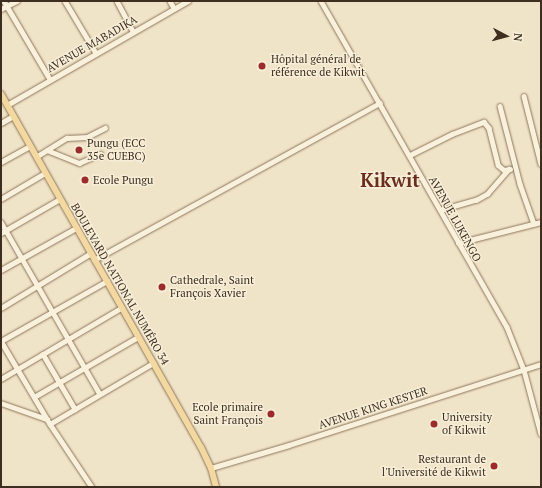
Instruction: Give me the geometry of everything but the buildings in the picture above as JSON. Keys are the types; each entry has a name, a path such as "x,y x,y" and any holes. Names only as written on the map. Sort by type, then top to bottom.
{"main road":[{"name":"BOULEVARD NATIONAL NUMÉRO 34","path":"1,94 193,433 211,468 216,487"}],"street":[{"path":"4,1 50,79"},
{"path":"1,9 17,1"},
{"path":"65,1 96,53"},
{"path":"117,1 133,31"},
{"path":"170,1 174,8"},
{"name":"AVENUE MABADIKA","path":"7,105 133,31 188,1"},
{"name":"AVENUE LUKENGO","path":"321,1 410,155 506,327 524,370 541,434"},
{"path":"524,96 541,164"},
{"path":"94,260 380,103"},
{"path":"500,106 515,164 534,224"},
{"path":"1,123 13,116"},
{"path":"410,155 452,134 484,122 489,128 500,169 510,169"},
{"path":"36,157 67,138 87,137 105,128"},
{"path":"1,162 30,146"},
{"path":"47,150 79,163 100,154"},
{"path":"440,210 476,200 487,194 515,164"},
{"path":"1,199 45,173"},
{"path":"3,232 60,199"},
{"path":"1,222 3,232 22,258 100,394"},
{"path":"458,243 541,222"},
{"path":"1,270 76,228"},
{"path":"1,308 38,287 91,253"},
{"path":"92,487 50,424 1,341 107,281"},
{"path":"1,379 121,308"},
{"path":"34,397 138,337"},
{"path":"43,354 75,409"},
{"path":"50,424 153,363"},
{"name":"AVENUE KING KESTER","path":"211,468 289,445 541,364"},
{"path":"1,403 47,419"}],"place":[{"name":"Hôpital général de référence de Kikwit","path":"262,66"},
{"name":"Pungu (ECC 35e CUEBC)","path":"79,150"},
{"name":"Ecole Pungu","path":"85,180"},
{"name":"Cathedrale, Saint François Xavier","path":"162,287"},
{"name":"Ecole primaire Saint François","path":"271,414"},
{"name":"University of Kikwit","path":"434,424"},
{"name":"Restaurant de l'Université de Kikwit","path":"494,466"}],"district":[{"name":"Kikwit","path":"390,180"}]}
